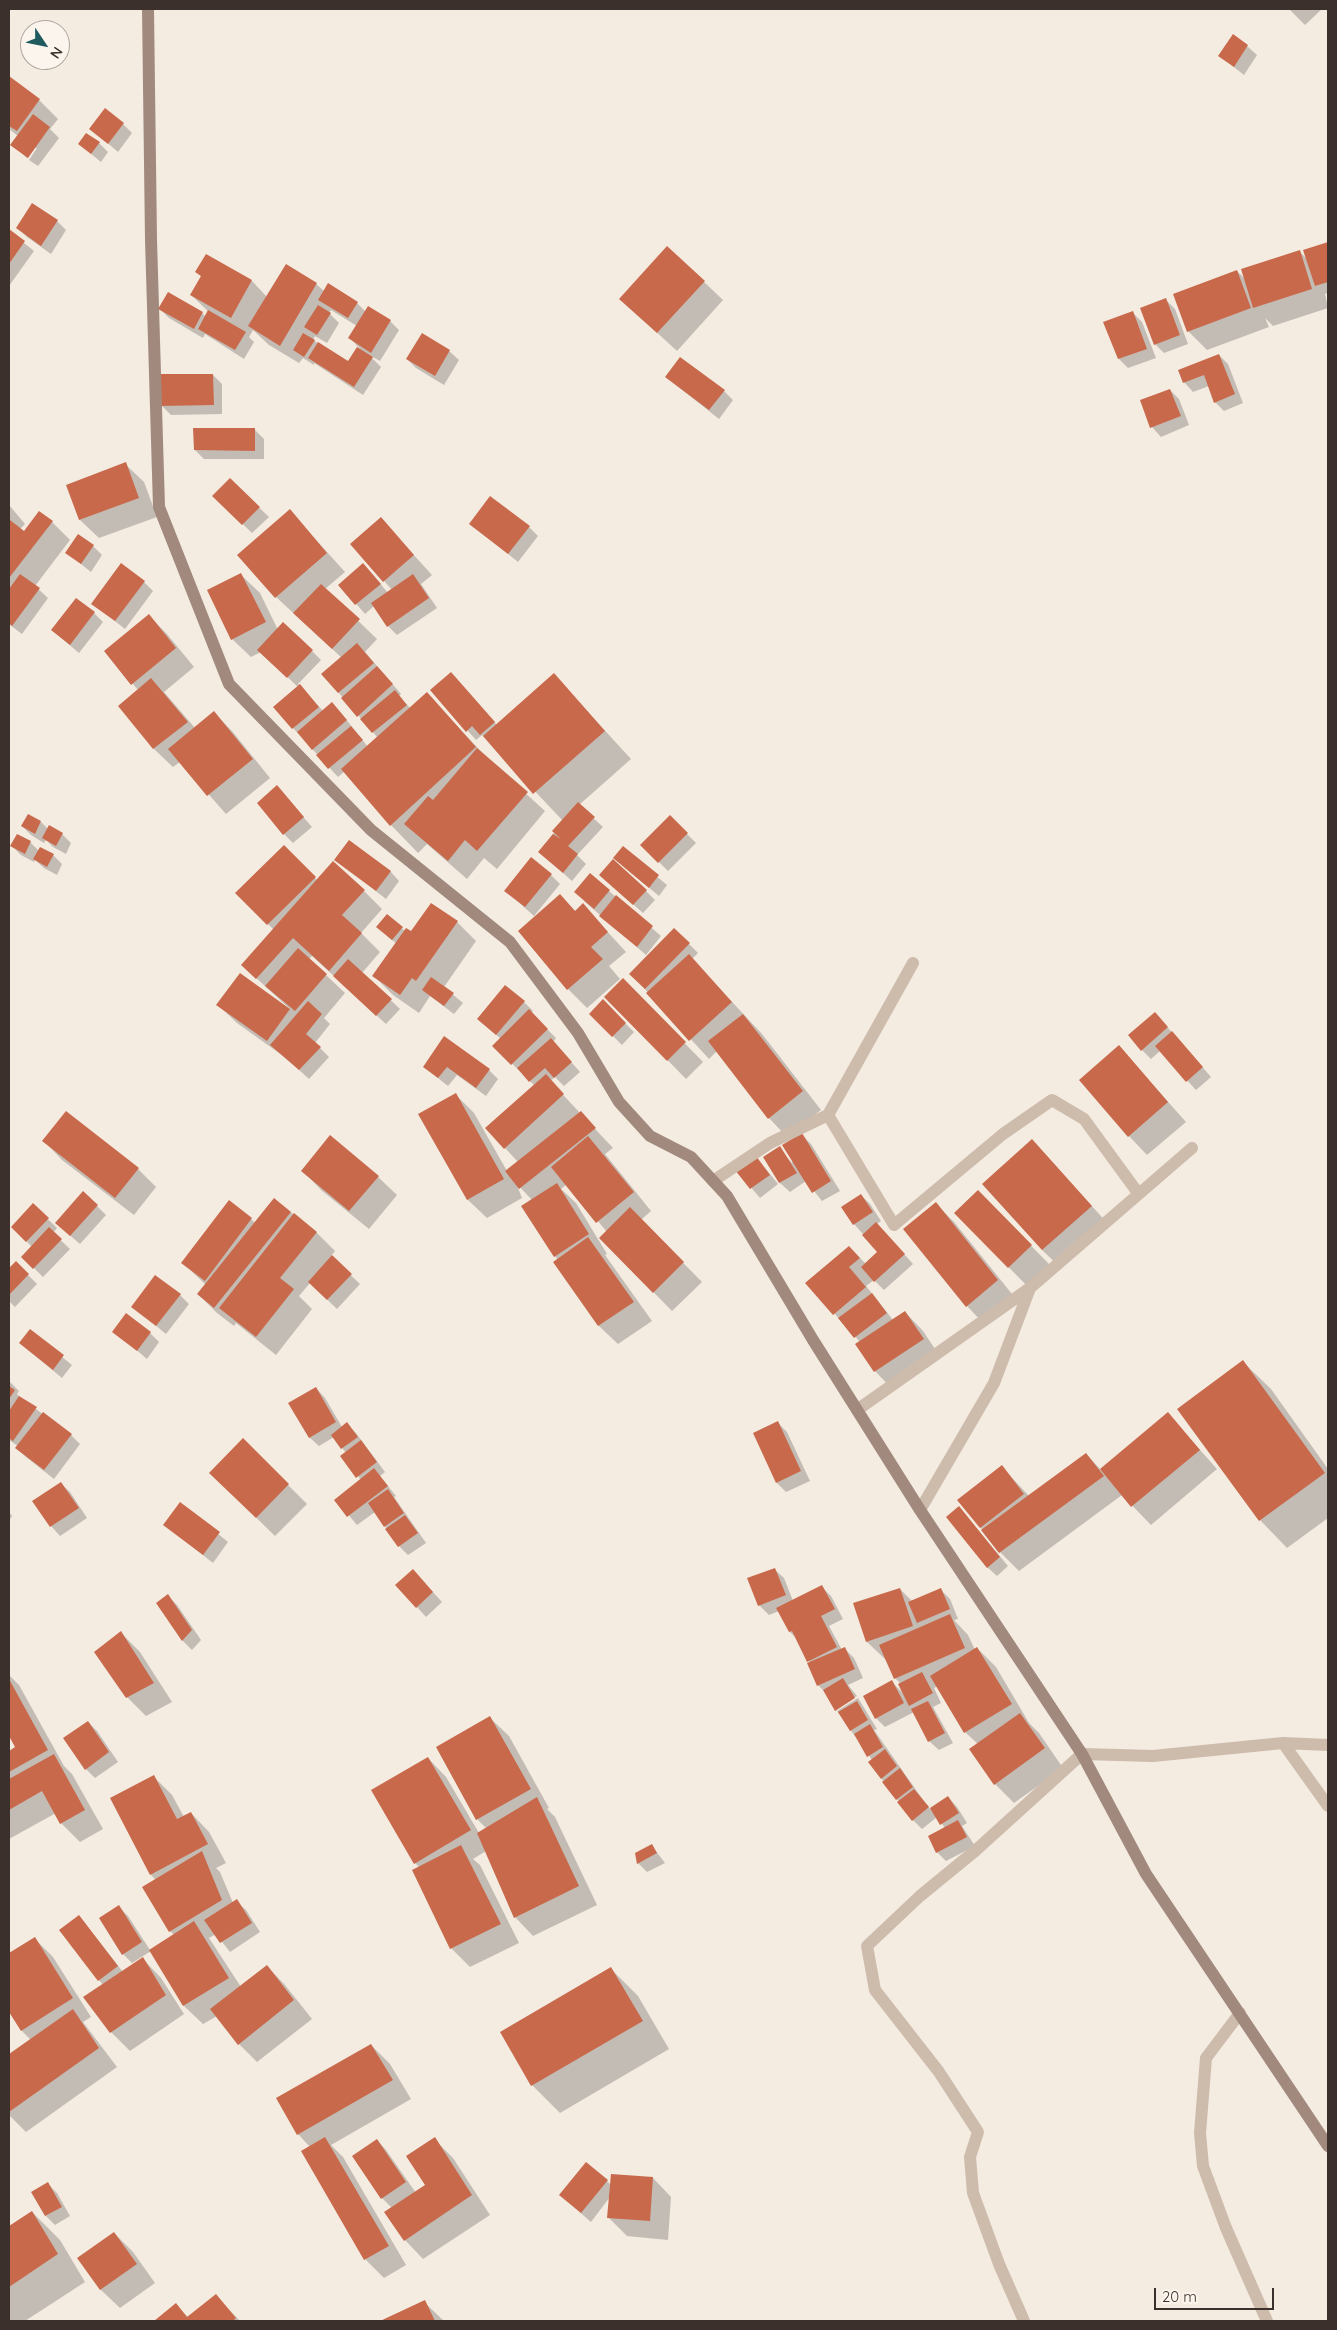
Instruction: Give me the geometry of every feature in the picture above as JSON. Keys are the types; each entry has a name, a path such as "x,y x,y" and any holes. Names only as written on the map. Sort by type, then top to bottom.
{"main road":[{"path":"148,9 151,240 158,507 229,684 371,830 510,942 578,1033 619,1102 650,1136 691,1156 727,1196 920,1510 1082,1754 1146,1874 1328,2146"}],"street":[{"path":"713,1181 770,1143 828,1115 913,963"},
{"path":"828,1115 894,1225 1002,1134 1052,1100 1084,1119 1138,1194"},
{"path":"857,1410 1030,1288 1192,1148"},
{"path":"920,1510 994,1383 1030,1288"},
{"path":"1283,1743 1328,1806"},
{"path":"1024,2321 999,2264 973,2193 970,2157 978,2132 938,2072 875,1990 867,1946 920,1896 975,1850 1082,1754 1153,1756 1283,1743 1328,1745"},
{"path":"1240,2013 1206,2058 1200,2133 1203,2166 1226,2228 1267,2321"}],"building":[{"path":"1233,34 1248,45 1234,67 1218,56"},
{"path":"9,76 40,99 17,131 9,126"},
{"path":"105,108 124,123 108,144 89,129"},
{"path":"33,114 50,127 28,158 10,145"},
{"path":"86,133 100,142 91,154 78,144"},
{"path":"32,203 58,220 41,246 16,228"},
{"path":"9,229 25,241 9,264"},
{"path":"1328,242 1328,282 1315,286 1303,250"},
{"path":"667,246 705,281 657,333 619,299"},
{"path":"1300,250 1312,289 1253,308 1241,269"},
{"path":"206,254 252,280 231,318 190,295 201,276 195,272"},
{"path":"286,264 317,283 280,346 248,326"},
{"path":"1237,270 1251,308 1187,332 1173,294"},
{"path":"328,283 358,302 348,318 318,300"},
{"path":"168,292 203,312 194,329 158,309"},
{"path":"1166,298 1180,335 1154,345 1140,308"},
{"path":"318,305 331,313 317,335 304,327"},
{"path":"368,306 391,320 371,353 348,338"},
{"path":"208,310 246,332 235,350 198,329"},
{"path":"1133,311 1147,349 1118,359 1103,322"},
{"path":"303,333 315,340 304,357 293,350"},
{"path":"422,333 450,350 435,376 406,359"},
{"path":"318,342 348,361 357,347 373,357 354,387 308,358"},
{"path":"1219,354 1235,394 1214,403 1204,375 1183,383 1178,370"},
{"path":"680,357 725,390 709,410 665,377"},
{"path":"161,374 213,374 214,405 161,406"},
{"path":"1170,389 1181,416 1150,428 1140,400"},
{"path":"193,428 255,428 255,451 194,450"},
{"path":"126,462 139,498 79,520 66,485"},
{"path":"230,478 260,507 242,525 212,496"},
{"path":"490,496 530,526 508,554 469,524"},
{"path":"290,509 327,553 275,598 237,555"},
{"path":"39,511 53,521 9,578 9,521 24,531"},
{"path":"381,517 414,555 383,582 350,544"},
{"path":"78,534 94,545 81,564 65,553"},
{"path":"121,563 145,581 115,621 91,604"},
{"path":"363,563 381,584 355,605 338,585"},
{"path":"241,573 266,622 231,640 207,590"},
{"path":"20,574 40,588 12,626 9,623 9,589"},
{"path":"413,574 429,598 387,627 371,603"},
{"path":"321,584 360,619 332,649 293,613"},
{"path":"76,598 95,612 70,645 51,630"},
{"path":"149,614 176,648 131,685 104,651"},
{"path":"283,622 313,650 287,678 257,650"},
{"path":"357,643 374,663 338,693 321,674"},
{"path":"377,666 393,684 357,717 341,698"},
{"path":"451,672 495,722 480,735 472,726 466,732 430,690"},
{"path":"554,673 605,731 533,794 483,736"},
{"path":"151,678 188,722 153,749 118,706"},
{"path":"300,684 319,707 292,729 273,707"},
{"path":"395,690 407,705 372,733 360,719"},
{"path":"427,692 476,747 390,826 341,769"},
{"path":"332,702 347,720 312,750 297,732"},
{"path":"214,711 253,759 207,796 168,749"},
{"path":"351,726 363,740 328,769 316,755"},
{"path":"477,748 528,792 477,851 465,840 448,861 404,824 428,796 433,800"},
{"path":"277,785 304,817 283,835 257,803"},
{"path":"578,802 595,817 568,846 578,854 563,873 538,852 553,834 561,839 552,831"},
{"path":"28,814 41,821 35,834 21,826"},
{"path":"670,815 688,833 658,863 640,845"},
{"path":"49,825 63,833 56,846 42,838"},
{"path":"17,834 31,841 25,854 10,846"},
{"path":"349,840 391,871 376,891 334,860"},
{"path":"284,845 316,877 267,925 235,893"},
{"path":"623,846 659,875 649,888 613,858"},
{"path":"40,847 54,854 47,867 33,859"},
{"path":"531,857 552,874 525,907 504,891"},
{"path":"613,859 647,890 633,905 599,875"},
{"path":"333,861 365,890 342,915 362,933 329,971 293,938 256,979 241,965"},
{"path":"590,873 610,890 594,909 574,892"},
{"path":"560,894 575,911 583,903 608,932 591,947 603,959 567,990 518,931"},
{"path":"616,895 653,926 637,947 599,916"},
{"path":"431,903 458,921 416,981 412,978 400,995 372,976 406,928 411,931"},
{"path":"387,914 403,927 392,940 376,927"},
{"path":"674,928 690,943 645,989 629,974"},
{"path":"298,948 327,974 295,1011 265,986"},
{"path":"689,954 732,1002 689,1041 646,993"},
{"path":"348,959 392,999 376,1016 333,976"},
{"path":"240,973 290,1009 267,1041 216,1005"},
{"path":"431,977 454,993 444,1006 422,990"},
{"path":"623,978 686,1042 667,1061 604,997"},
{"path":"505,985 525,1001 496,1035 477,1019"},
{"path":"603,999 626,1023 612,1037 589,1014"},
{"path":"308,1001 322,1014 306,1034 321,1047 299,1070 270,1045"},
{"path":"529,1009 548,1029 511,1065 492,1046"},
{"path":"1155,1012 1168,1027 1141,1051 1128,1035"},
{"path":"743,1014 803,1091 768,1119 708,1041"},
{"path":"1172,1031 1203,1067 1186,1082 1155,1046"},
{"path":"444,1036 490,1069 476,1088 447,1067 438,1078 423,1067"},
{"path":"551,1038 572,1062 554,1078 545,1068 529,1082 517,1068"},
{"path":"1119,1045 1168,1102 1128,1137 1079,1080"},
{"path":"546,1074 564,1094 504,1149 485,1128"},
{"path":"456,1093 504,1179 467,1200 418,1114"},
{"path":"66,1111 139,1168 115,1198 42,1141"},
{"path":"581,1111 596,1128 519,1189 505,1171"},
{"path":"802,1133 831,1181 812,1193 782,1145"},
{"path":"330,1135 379,1176 349,1211 301,1171"},
{"path":"588,1136 634,1192 596,1223 551,1167"},
{"path":"1032,1139 1092,1206 1042,1250 982,1184"},
{"path":"780,1146 797,1173 779,1183 763,1157"},
{"path":"756,1156 770,1175 750,1189 735,1170"},
{"path":"557,1183 589,1234 554,1257 521,1206"},
{"path":"978,1190 1032,1245 1008,1268 954,1213"},
{"path":"83,1191 98,1205 70,1236 55,1223"},
{"path":"861,1194 873,1212 853,1225 841,1207"},
{"path":"274,1198 291,1212 214,1308 197,1294"},
{"path":"229,1200 252,1218 205,1281 181,1263"},
{"path":"936,1202 998,1280 966,1307 903,1229"},
{"path":"33,1203 49,1218 26,1242 11,1227"},
{"path":"630,1207 684,1262 653,1293 599,1238"},
{"path":"294,1213 317,1232 280,1278 294,1289 256,1337 219,1308"},
{"path":"876,1222 905,1254 874,1282 861,1267 877,1252 862,1235"},
{"path":"49,1227 62,1239 33,1269 21,1257"},
{"path":"588,1237 634,1302 598,1326 553,1262"},
{"path":"849,1246 860,1258 849,1267 866,1287 833,1315 805,1283"},
{"path":"332,1255 352,1274 327,1300 308,1282"},
{"path":"16,1261 29,1274 9,1295 9,1268"},
{"path":"155,1275 181,1294 156,1326 131,1307"},
{"path":"872,1293 887,1313 854,1338 838,1318"},
{"path":"905,1311 924,1339 874,1372 855,1344"},
{"path":"126,1313 151,1332 137,1351 112,1332"},
{"path":"30,1329 64,1355 53,1370 19,1343"},
{"path":"1243,1360 1325,1473 1259,1521 1177,1409"},
{"path":"9,1386 15,1390 9,1399"},
{"path":"316,1387 336,1422 309,1438 288,1403"},
{"path":"19,1396 37,1407 13,1441 9,1438 9,1411"},
{"path":"43,1412 72,1434 44,1470 15,1448"},
{"path":"1168,1412 1200,1450 1131,1507 1100,1469"},
{"path":"778,1421 801,1471 776,1483 753,1433"},
{"path":"347,1422 358,1437 341,1449 331,1435"},
{"path":"243,1438 289,1484 256,1518 209,1473"},
{"path":"361,1440 377,1462 356,1478 340,1456"},
{"path":"1086,1453 1104,1476 999,1553 981,1530"},
{"path":"1002,1465 1024,1494 980,1528 957,1500"},
{"path":"374,1468 388,1486 347,1517 334,1500"},
{"path":"61,1482 79,1508 50,1527 32,1501"},
{"path":"388,1489 404,1513 384,1527 368,1503"},
{"path":"180,1502 220,1532 203,1555 163,1525"},
{"path":"959,1506 1000,1557 987,1568 946,1517"},
{"path":"405,1515 418,1533 398,1547 385,1529"},
{"path":"775,1568 786,1595 758,1606 747,1578"},
{"path":"413,1569 433,1592 416,1608 395,1585"},
{"path":"822,1585 835,1609 821,1616 837,1647 807,1662 792,1631 789,1632 776,1608"},
{"path":"900,1588 913,1626 866,1642 853,1603"},
{"path":"941,1588 950,1609 917,1623 908,1602"},
{"path":"168,1594 192,1630 182,1641 156,1603"},
{"path":"950,1614 965,1648 894,1679 879,1645"},
{"path":"121,1631 154,1683 126,1698 94,1652"},
{"path":"845,1647 855,1669 817,1686 807,1663"},
{"path":"977,1647 1012,1704 964,1733 930,1676"},
{"path":"922,1672 933,1693 909,1706 898,1684"},
{"path":"843,1678 855,1698 835,1711 823,1690"},
{"path":"9,1679 48,1750 9,1772 9,1751 15,1747 9,1736"},
{"path":"892,1680 904,1703 875,1719 863,1696"},
{"path":"857,1701 868,1720 850,1731 838,1712"},
{"path":"928,1701 945,1733 928,1742 911,1709"},
{"path":"1020,1713 1045,1748 994,1785 969,1749"},
{"path":"490,1716 531,1789 476,1820 436,1747"},
{"path":"88,1721 109,1752 85,1770 63,1738"},
{"path":"870,1724 883,1747 867,1757 854,1734"},
{"path":"885,1749 897,1766 881,1779 868,1762"},
{"path":"54,1754 85,1810 60,1824 42,1791 9,1810 9,1779"},
{"path":"428,1757 471,1830 414,1864 371,1790"},
{"path":"900,1768 913,1787 896,1800 882,1782"},
{"path":"154,1775 177,1819 191,1812 208,1844 150,1875 110,1798"},
{"path":"914,1789 929,1807 912,1821 897,1802"},
{"path":"948,1796 959,1813 940,1825 930,1808"},
{"path":"537,1797 579,1886 514,1918 477,1833"},
{"path":"958,1820 967,1837 936,1853 928,1836"},
{"path":"652,1844 657,1853 637,1864 635,1853"},
{"path":"461,1845 501,1924 450,1949 412,1870"},
{"path":"202,1851 222,1900 169,1932 142,1887"},
{"path":"237,1899 252,1923 220,1943 204,1920"},
{"path":"119,1905 142,1942 122,1955 99,1918"},
{"path":"79,1915 118,1966 98,1981 59,1930"},
{"path":"194,1921 229,1978 183,2006 149,1950"},
{"path":"35,1937 73,1998 21,2031 9,2012 9,1953"},
{"path":"143,1957 166,1995 110,2033 83,1997"},
{"path":"267,1965 294,2000 238,2045 210,2009"},
{"path":"611,1967 643,2021 531,2086 500,2032"},
{"path":"73,2009 99,2048 9,2112 9,2054"},
{"path":"371,2044 393,2080 297,2135 276,2098"},
{"path":"325,2137 389,2246 364,2260 301,2151"},
{"path":"435,2137 472,2195 404,2241 384,2212 425,2185 406,2156"},
{"path":"377,2139 406,2182 381,2199 352,2156"},
{"path":"586,2162 608,2180 581,2213 559,2195"},
{"path":"611,2174 653,2177 650,2221 607,2218"},
{"path":"48,2182 62,2207 45,2216 31,2192"},
{"path":"32,2211 58,2254 9,2287 9,2226"},
{"path":"114,2232 137,2264 100,2290 77,2258"},
{"path":"216,2294 236,2318 233,2321 154,2321 176,2303 187,2317"},
{"path":"425,2300 435,2321 380,2321"}]}
